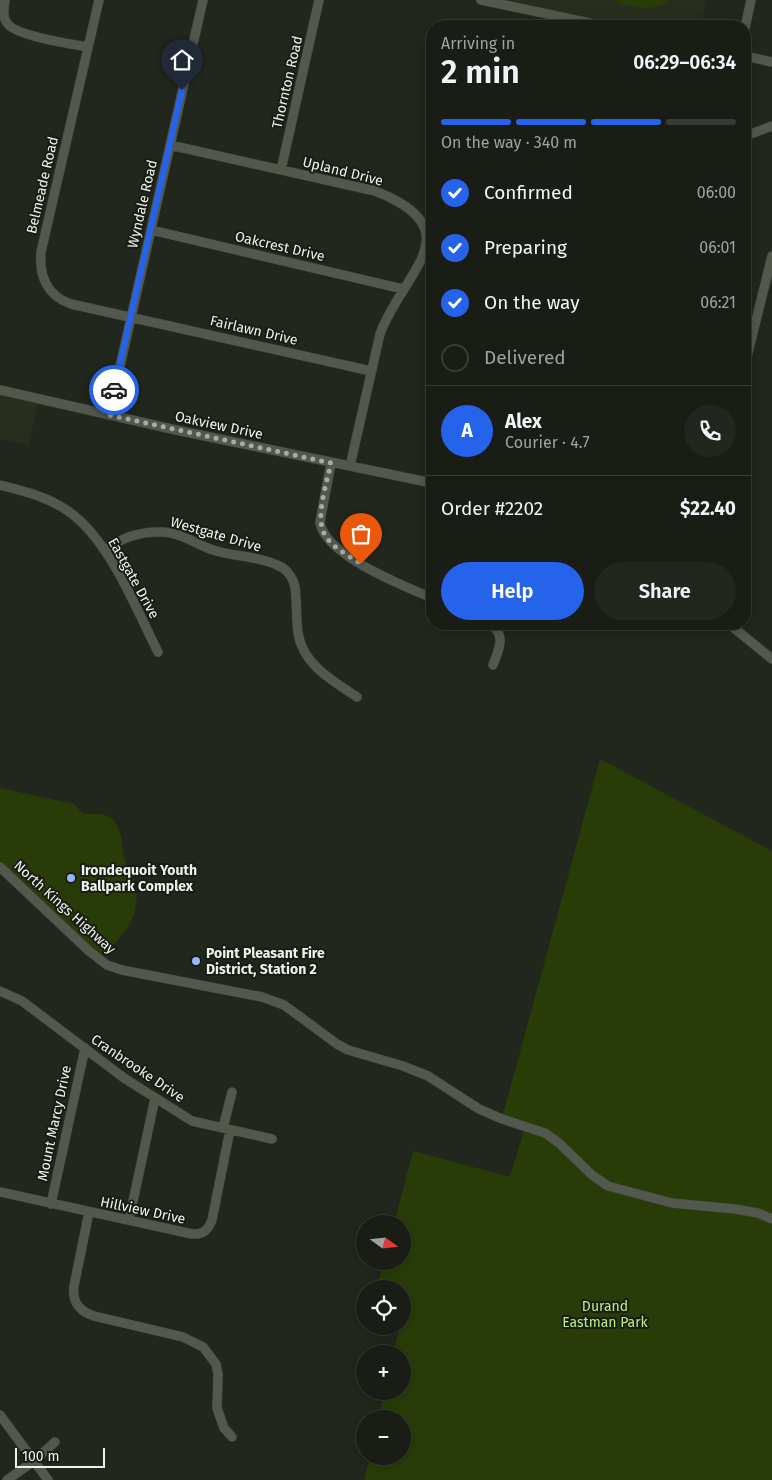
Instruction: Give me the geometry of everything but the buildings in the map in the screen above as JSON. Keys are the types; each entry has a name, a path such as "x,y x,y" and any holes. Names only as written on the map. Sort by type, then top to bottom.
{"street":[{"path":"5,0 4,17 9,26 14,29 26,34 88,48"},
{"name":"Belmeade Road","path":"99,0 43,241 41,268 49,290 60,299 71,304 131,316"},
{"name":"Wyndale Road","path":"109,415 203,0"},
{"name":"Thornton Road","path":"281,170 319,0"},
{"path":"480,0 568,20"},
{"path":"747,20 752,0"},
{"path":"751,57 772,62"},
{"path":"751,134 772,126"},
{"name":"Upland Drive","path":"170,145 375,192 396,201 416,214 422,222 425,231 426,249 420,265 403,289 383,326 350,466"},
{"name":"Oakcrest Drive","path":"151,230 403,289"},
{"path":"751,341 772,256"},
{"name":"Fairlawn Drive","path":"131,316 371,371"},
{"name":"Oakview Drive","path":"0,390 331,463 426,482"},
{"path":"331,463 320,522 326,537 374,572 426,595"},
{"name":"Eastgate Drive","path":"0,485 37,495 65,509 82,522 105,550 158,652"},
{"name":"Westgate Drive","path":"105,550 117,541 135,535 154,532 173,533 213,550 270,563 285,569 293,580 295,587 298,633 307,657 318,670 357,698"},
{"path":"493,665 501,641 497,630"},
{"path":"736,630 772,659"},
{"name":"North Kings Highway","path":"0,867 89,951 107,965 122,970 262,997 284,1005 348,1050 404,1066 428,1076 479,1109 502,1119 545,1133 559,1142 592,1175 608,1186 672,1203 735,1209 758,1213 772,1219"},
{"name":"Cranbrooke Drive","path":"0,991 22,1001 124,1078 192,1121 272,1139"},
{"name":"Mount Marcy Drive","path":"51,1204 84,1048"},
{"name":"Hillview Drive","path":"0,1192 192,1234 205,1232 212,1220 232,1092"},
{"path":"128,1220 156,1098"},
{"path":"89,1212 73,1293 77,1306 100,1318 183,1337 203,1347 216,1364 218,1374 217,1408 224,1428 232,1437"},
{"path":"0,1415 48,1480"},
{"path":"7,1480 34,1461 55,1442"}],"shaded area":[{"path":"495,0 707,0 702,20 591,20"},
{"path":"0,390 39,398 29,445 0,439"}],"green space":[{"path":"615,0 668,0 657,7 642,8"},
{"name":"Durand Eastman Park","path":"600,759 772,851 772,1480 364,1480 368,1465 411,1465 411,1410 380,1410 383,1400 411,1400 411,1345 395,1345 398,1335 411,1335 411,1280 379,1280 382,1270 411,1270 411,1215 396,1215 413,1151 510,1177 526,1124 502,1118"},
{"name":"Irondequoit Youth Ballpark Complex","path":"0,788 74,804 83,814 107,816 117,825 120,831 126,864 136,893 136,903 134,913 126,930 100,959 0,867"}],"way so far":[{"path":"114,390 109,415 331,463 320,514 320,527 331,542 361,564"}],"place":[{"name":"Irondequoit Youth Ballpark Complex","path":"71,878"},
{"name":"Point Pleasant Fire District, Station 2","path":"196,961"}],"route":[{"path":"114,390 182,90"}]}
